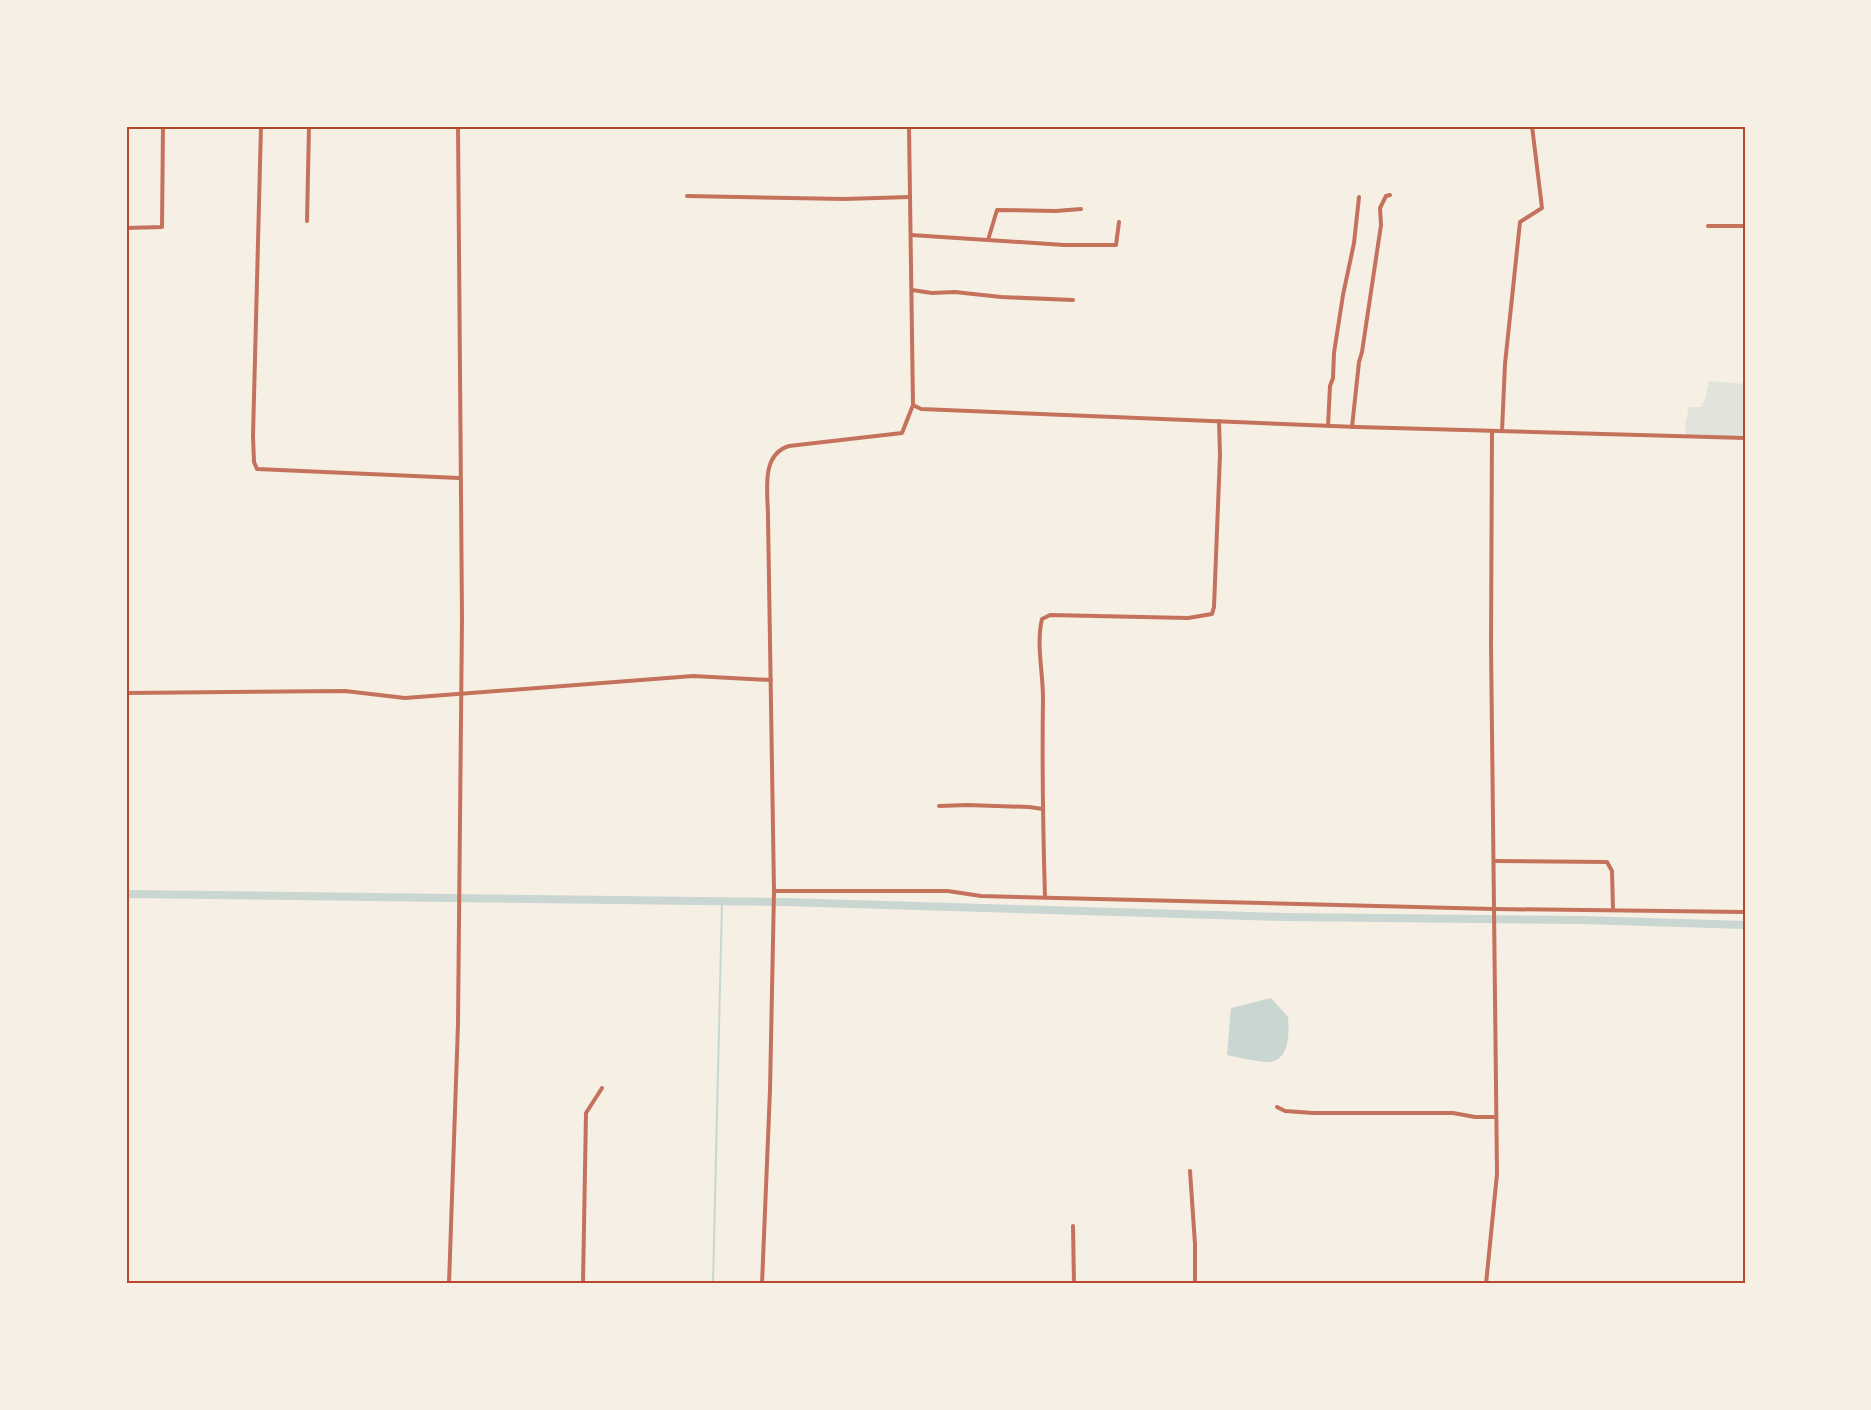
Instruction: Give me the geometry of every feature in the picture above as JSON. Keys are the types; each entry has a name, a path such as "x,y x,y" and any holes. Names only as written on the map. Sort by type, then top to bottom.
{"street":[{"path":"126,228 162,227 163,126"},
{"path":"261,126 253,436 254,462 257,469 459,478"},
{"path":"307,221 309,126"},
{"path":"448,1284 458,1024 462,618 459,478 458,126"},
{"path":"762,1284 774,909 769,462 775,453 789,446 902,433 913,405 909,126"},
{"path":"1502,431 1505,364 1520,222 1542,208 1533,126"},
{"path":"1352,427 1359,362 1381,225 1380,208 1386,196 1390,195"},
{"path":"687,196 844,199 910,197"},
{"path":"1329,426 1334,353 1354,243 1359,197"},
{"path":"988,240 997,210 1056,212 1081,209"},
{"path":"911,235 1064,245 1116,245 1119,222"},
{"path":"1708,226 1745,226"},
{"path":"912,290 1073,300"},
{"path":"913,405 921,409 1352,427 1745,438"},
{"path":"1045,897 1040,630 1042,619 1050,615 1188,618 1212,614 1217,532 1219,421"},
{"path":"1486,1284 1497,1174 1492,431"},
{"path":"126,693 345,692 405,698 693,676 771,680"},
{"path":"939,806 967,805 1042,809"},
{"path":"1494,861 1606,862 1612,871 1613,910"},
{"path":"774,891 948,891 981,896 1494,909 1745,912"},
{"path":"583,1284 586,1113 602,1088"},
{"path":"1277,1107 1285,1111 1313,1113 1453,1113 1474,1118 1496,1117"},
{"path":"1190,1171 1195,1284"},
{"path":"1073,1226 1074,1284"}],"shaded area":[{"path":"1709,381 1745,384 1745,437 1686,435 1685,425 1689,407 1701,407"},
{"path":"1271,998 1288,1017 1287,1044 1281,1056 1277,1060 1267,1062 1227,1055 1231,1008"}],"waterway":[{"path":"126,894 785,902 1284,917 1582,920 1745,925"},
{"path":"713,1284 722,902"}]}
